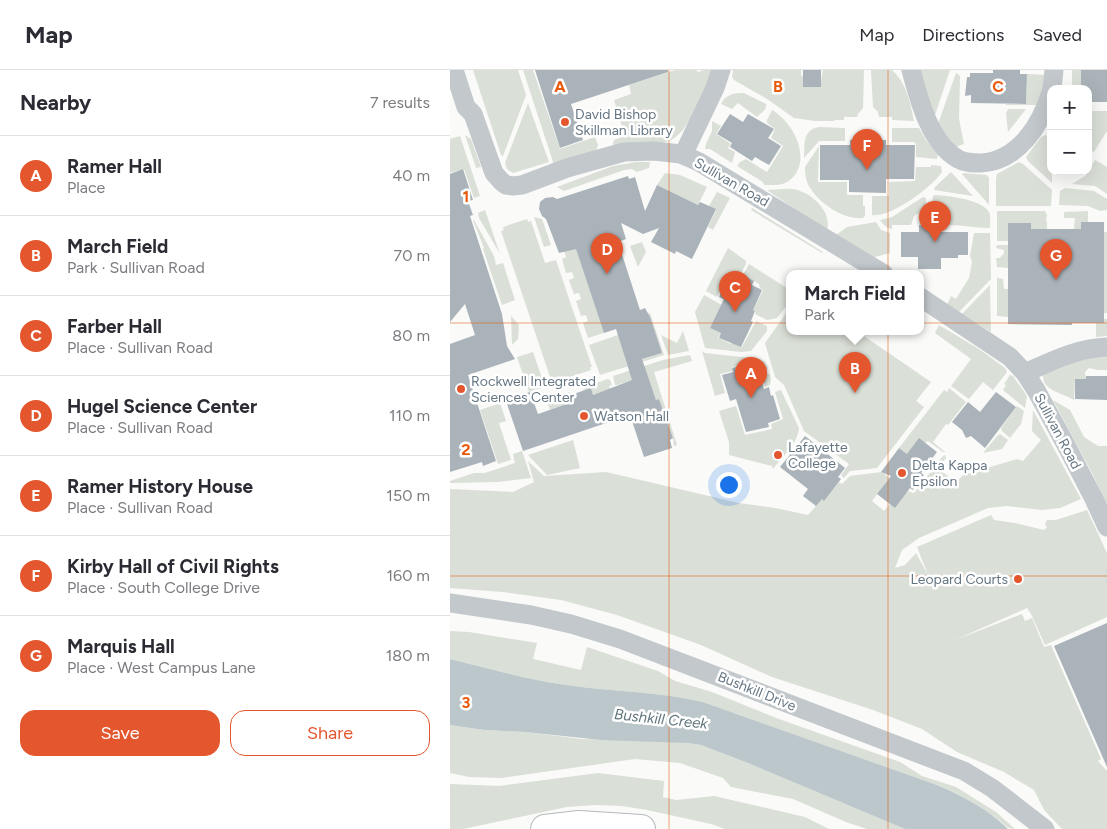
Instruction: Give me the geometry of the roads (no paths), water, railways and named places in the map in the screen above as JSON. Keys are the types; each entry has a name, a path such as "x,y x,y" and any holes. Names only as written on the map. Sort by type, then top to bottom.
{"highway":[{"path":"545,829 579,825 601,825 641,829"}],"street":[{"path":"454,70 466,107 474,114 476,105 464,70"},
{"path":"683,155 715,88 721,70"},
{"path":"911,70 929,122 936,135 949,152 967,163 998,160 1014,152 1033,129 1047,101"},
{"path":"1052,85 1054,70"},
{"name":"Sullivan Road","path":"474,114 494,173 506,185 522,185 584,163 624,152 654,151 683,155 720,174 877,270"},
{"name":"Sullivan Road","path":"924,300 1010,358 1025,373 1066,445 1107,527"},
{"path":"1025,373 1084,349 1107,348"},
{"name":"Bushkill Drive","path":"450,603 532,615 620,638 964,771 992,788 1045,829"}],"water":[{"name":"Bushkill Creek","path":"450,659 551,683 686,698 703,702 937,785 975,804 1008,829 905,829 701,745 601,740 484,730 450,725"}],"place":[{"name":"David Bishop Skillman Library","path":"565,122"},
{"name":"Kirby Hall of Civil Rights","path":"867,170"},
{"name":"Ramer History House","path":"935,242"},
{"name":"Hugel Science Center","path":"607,274"},
{"name":"Marquis Hall","path":"1056,280"},
{"name":"Farber Hall","path":"735,312"},
{"name":"Rockwell Integrated Sciences Center","path":"461,389"},
{"name":"March Field","path":"855,393"},
{"name":"Ramer Hall","path":"751,398"},
{"name":"Watson Hall","path":"584,416"},
{"name":"Lafayette College","path":"778,455"},
{"name":"Delta Kappa Epsilon","path":"902,473"},
{"name":"Leopard Courts","path":"1018,579"}]}
